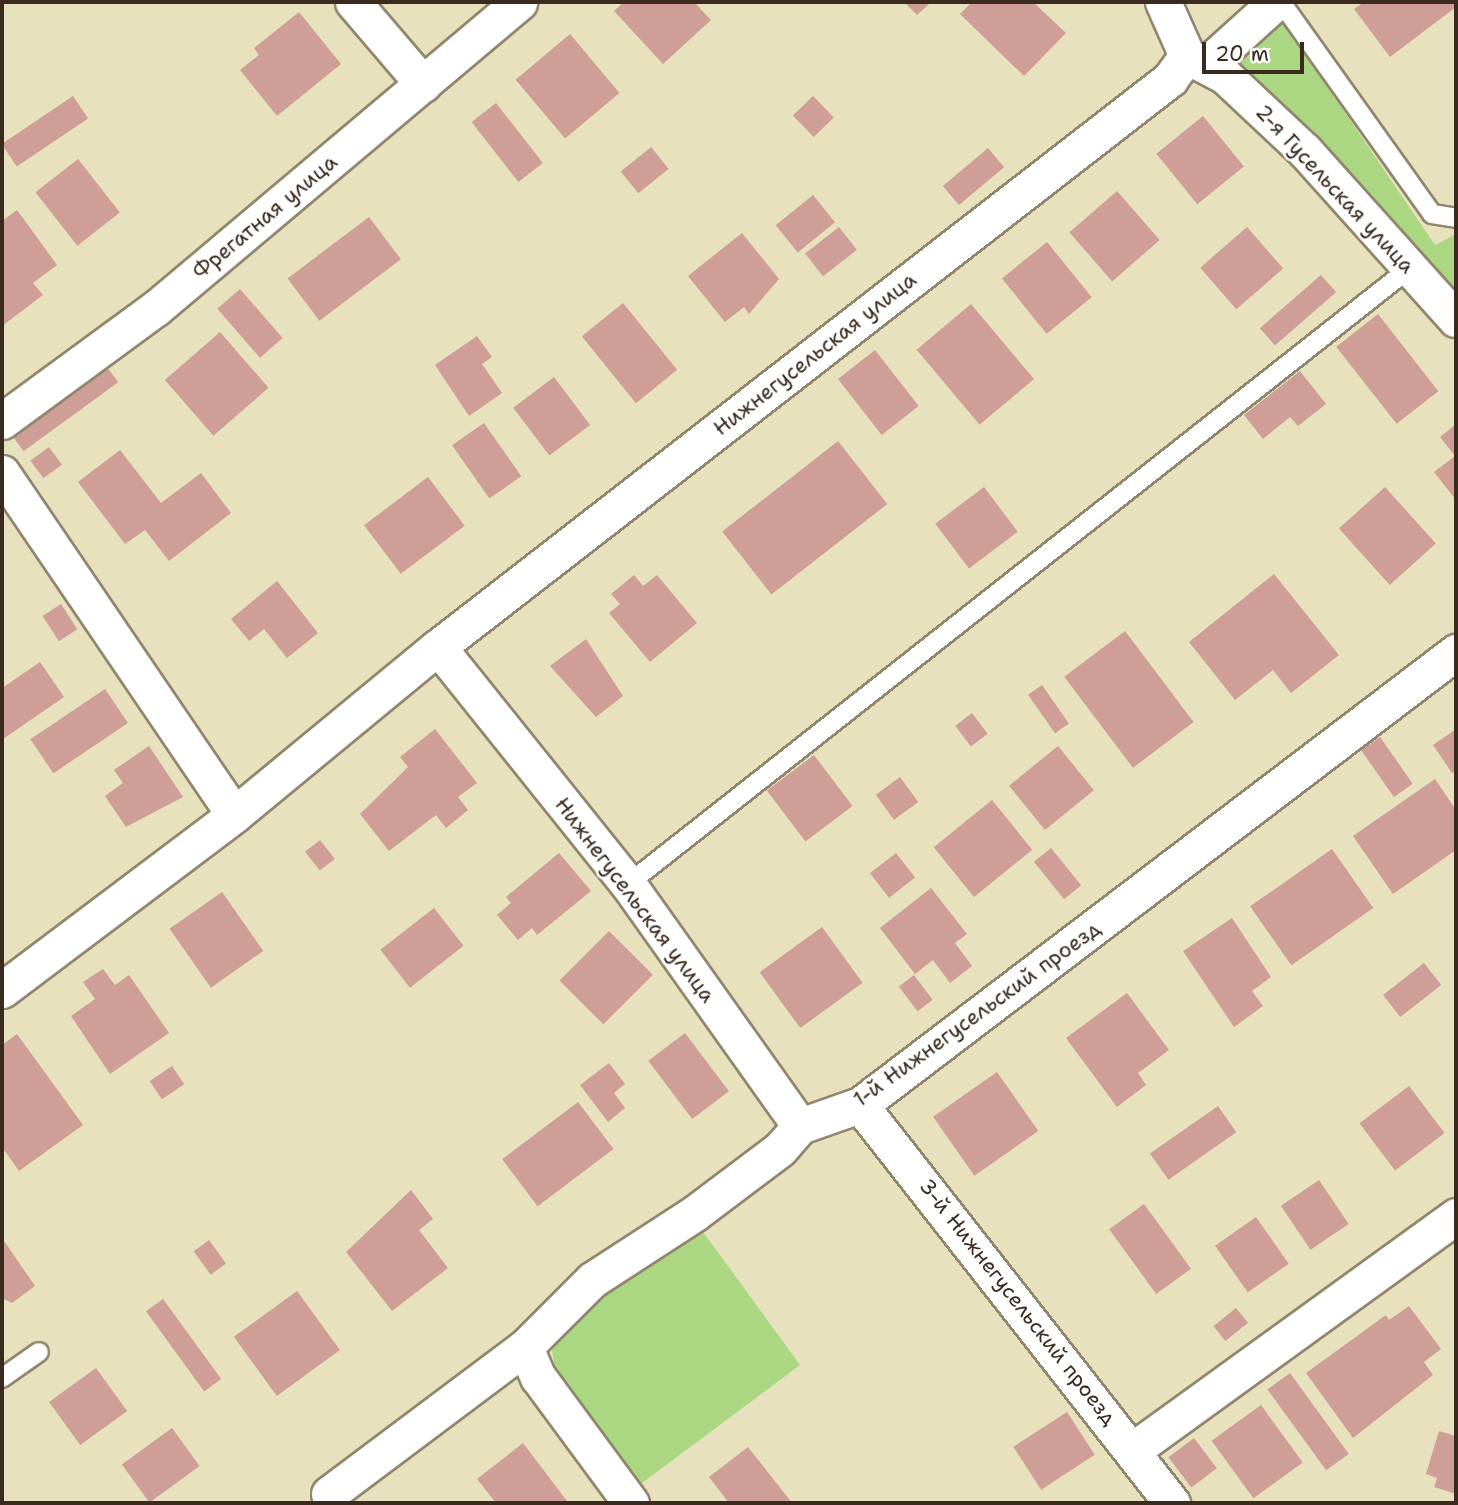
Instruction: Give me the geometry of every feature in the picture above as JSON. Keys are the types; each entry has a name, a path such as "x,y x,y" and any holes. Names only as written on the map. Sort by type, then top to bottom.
{"street":[{"path":"353,2 423,84"},
{"name":"Фрегатная улица","path":"2,421 156,308 519,2"},
{"name":"2-я Гусельская улица","path":"1163,2 1197,61 1305,151 1456,319"},
{"name":"Нижнегусельская улица","path":"2,990 234,815 438,647 1159,87 1276,2"},
{"path":"2,473 234,815"},
{"name":"Нижнегусельская улица","path":"438,647 628,884 800,1126"},
{"name":"1-й Нижнегусельский проезд","path":"329,1494 526,1347 592,1280 706,1205 780,1149 800,1126 860,1105 1456,652"},
{"name":"3-й Нижнегусельский проезд","path":"860,1105 1172,1503"},
{"path":"1133,1450 1456,1216"},
{"path":"526,1347 538,1377 631,1503"}],"lane":[{"path":"1281,2 1432,214 1456,218"},
{"path":"628,884 1410,268"},
{"path":"2,1378 39,1352"}],"green space":[{"path":"1276,11 1435,245 1456,234 1456,299 1234,56"},
{"path":"698,1225 800,1365 638,1486 556,1375 552,1350 599,1291"}],"building":[{"path":"624,2 694,2 711,20 663,64 614,11"},
{"path":"904,2 931,2 917,15"},
{"path":"972,2 1033,2 1066,33 1024,76 960,14"},
{"path":"1364,2 1456,2 1456,7 1390,57 1354,9"},
{"path":"299,12 341,64 277,116 240,70 259,55 254,48"},
{"path":"570,34 619,93 565,139 516,80"},
{"path":"73,96 88,118 17,166 2,144"},
{"path":"813,96 834,118 814,137 793,115"},
{"path":"496,103 543,163 518,182 472,122"},
{"path":"1203,116 1244,167 1197,204 1156,154"},
{"path":"651,147 669,169 638,193 621,172"},
{"path":"988,148 1004,167 959,205 943,186"},
{"path":"78,159 120,213 77,246 35,192"},
{"path":"1117,191 1160,240 1112,281 1069,232"},
{"path":"813,195 835,222 798,252 776,225"},
{"path":"17,210 57,265 33,283 43,295 2,326 2,221"},
{"path":"369,217 401,259 319,321 288,278"},
{"path":"839,227 857,250 823,276 805,253"},
{"path":"1247,227 1283,269 1236,309 1200,268"},
{"path":"742,233 779,279 749,314 744,307 725,322 688,276"},
{"path":"1047,242 1092,297 1047,334 1002,279"},
{"path":"1321,275 1336,292 1275,345 1260,328"},
{"path":"240,289 283,338 260,358 217,309"},
{"path":"623,303 677,370 636,403 582,336"},
{"path":"971,304 1034,379 980,425 917,350"},
{"path":"1378,314 1438,391 1397,424 1336,347"},
{"path":"220,332 269,388 213,436 165,380"},
{"path":"477,336 492,357 482,364 502,393 469,416 435,365"},
{"path":"875,350 919,406 882,435 838,379"},
{"path":"107,367 118,382 24,451 12,436"},
{"path":"1300,371 1326,404 1298,426 1290,417 1263,439 1244,415"},
{"path":"554,377 590,425 549,456 513,408"},
{"path":"484,423 521,476 489,499 452,445"},
{"path":"1456,424 1456,500 1434,472 1455,456 1440,437"},
{"path":"838,441 887,504 771,595 722,532"},
{"path":"49,447 62,465 43,478 30,461"},
{"path":"120,450 161,503 201,473 231,513 169,561 145,530 125,544 78,482"},
{"path":"428,477 465,526 401,574 364,525"},
{"path":"984,487 1018,532 969,568 935,524"},
{"path":"1385,487 1436,543 1390,585 1339,528"},
{"path":"1274,574 1339,655 1291,693 1273,670 1235,700 1189,642"},
{"path":"634,575 643,586 657,575 697,623 650,662 609,613 620,604 611,594"},
{"path":"277,581 318,633 287,658 264,629 249,641 231,619"},
{"path":"61,604 77,629 59,641 43,616"},
{"path":"1125,631 1194,722 1133,768 1064,677"},
{"path":"586,639 623,696 596,717 550,666"},
{"path":"40,662 64,697 3,739 2,688"},
{"path":"1042,685 1069,724 1055,733 1028,695"},
{"path":"105,689 128,723 53,773 30,739"},
{"path":"972,713 988,734 971,746 955,726"},
{"path":"435,729 477,783 458,797 468,810 446,828 436,815 389,851 360,814 408,767 400,757"},
{"path":"1456,729 1456,771 1452,773 1433,745"},
{"path":"1380,737 1413,784 1394,797 1361,750"},
{"path":"149,746 183,797 126,827 105,796 123,783 114,770"},
{"path":"1058,746 1094,790 1045,830 1009,786"},
{"path":"814,755 853,806 805,842 767,791"},
{"path":"900,777 918,802 894,820 876,795"},
{"path":"1435,779 1456,810 1456,850 1393,894 1353,836"},
{"path":"992,800 1032,850 974,897 934,847"},
{"path":"320,840 335,859 320,871 305,852"},
{"path":"1051,848 1081,885 1064,899 1034,862"},
{"path":"1332,849 1373,908 1291,965 1250,906"},
{"path":"559,853 591,891 537,935 532,928 518,940 497,915 511,903 506,897"},
{"path":"896,853 915,877 889,898 870,873"},
{"path":"931,888 967,934 955,943 972,966 950,983 933,960 915,974 880,928"},
{"path":"222,892 263,951 211,988 170,929"},
{"path":"434,908 464,946 410,988 380,950"},
{"path":"1232,918 1271,977 1252,991 1263,1006 1234,1027 1183,951"},
{"path":"822,927 863,983 800,1028 760,972"},
{"path":"609,931 653,975 603,1024 560,980"},
{"path":"1424,963 1441,985 1400,1017 1383,995"},
{"path":"103,969 115,985 129,975 169,1033 110,1074 71,1016 95,999 83,982"},
{"path":"914,975 933,1000 917,1011 899,986"},
{"path":"1127,993 1169,1050 1138,1073 1146,1085 1117,1107 1066,1038"},
{"path":"685,1033 729,1091 692,1119 648,1061"},
{"path":"17,1034 83,1125 19,1171 2,1147 2,1045"},
{"path":"609,1063 625,1084 614,1093 625,1108 608,1122 580,1085"},
{"path":"172,1066 184,1084 162,1099 150,1081"},
{"path":"997,1072 1038,1131 974,1176 933,1117"},
{"path":"1409,1086 1445,1133 1395,1170 1359,1123"},
{"path":"578,1102 614,1149 538,1206 502,1159"},
{"path":"1218,1106 1236,1132 1168,1180 1150,1154"},
{"path":"1319,1180 1349,1224 1311,1250 1281,1206"},
{"path":"411,1190 433,1219 419,1230 448,1268 392,1311 346,1252"},
{"path":"1144,1204 1191,1269 1156,1294 1109,1229"},
{"path":"1256,1217 1289,1264 1248,1292 1215,1246"},
{"path":"2,1238 35,1286 12,1303 2,1298"},
{"path":"209,1240 226,1263 211,1275 194,1251"},
{"path":"297,1291 340,1350 277,1396 234,1337"},
{"path":"163,1299 221,1379 204,1391 146,1311"},
{"path":"1409,1306 1441,1349 1424,1362 1433,1375 1353,1438 1306,1373 1386,1315 1389,1320"},
{"path":"1236,1308 1248,1323 1225,1341 1213,1326"},
{"path":"96,1368 127,1411 80,1445 49,1402"},
{"path":"1290,1373 1349,1454 1326,1470 1267,1389"},
{"path":"1261,1405 1303,1462 1253,1498 1212,1441"},
{"path":"1067,1412 1095,1455 1041,1490 1013,1447"},
{"path":"172,1428 200,1466 149,1502 122,1464"},
{"path":"1439,1431 1456,1436 1456,1494 1434,1487 1437,1478 1426,1474"},
{"path":"1194,1438 1217,1468 1191,1488 1168,1457"},
{"path":"523,1443 567,1501 496,1503 477,1479"},
{"path":"748,1447 792,1503 729,1503 709,1477"}]}
